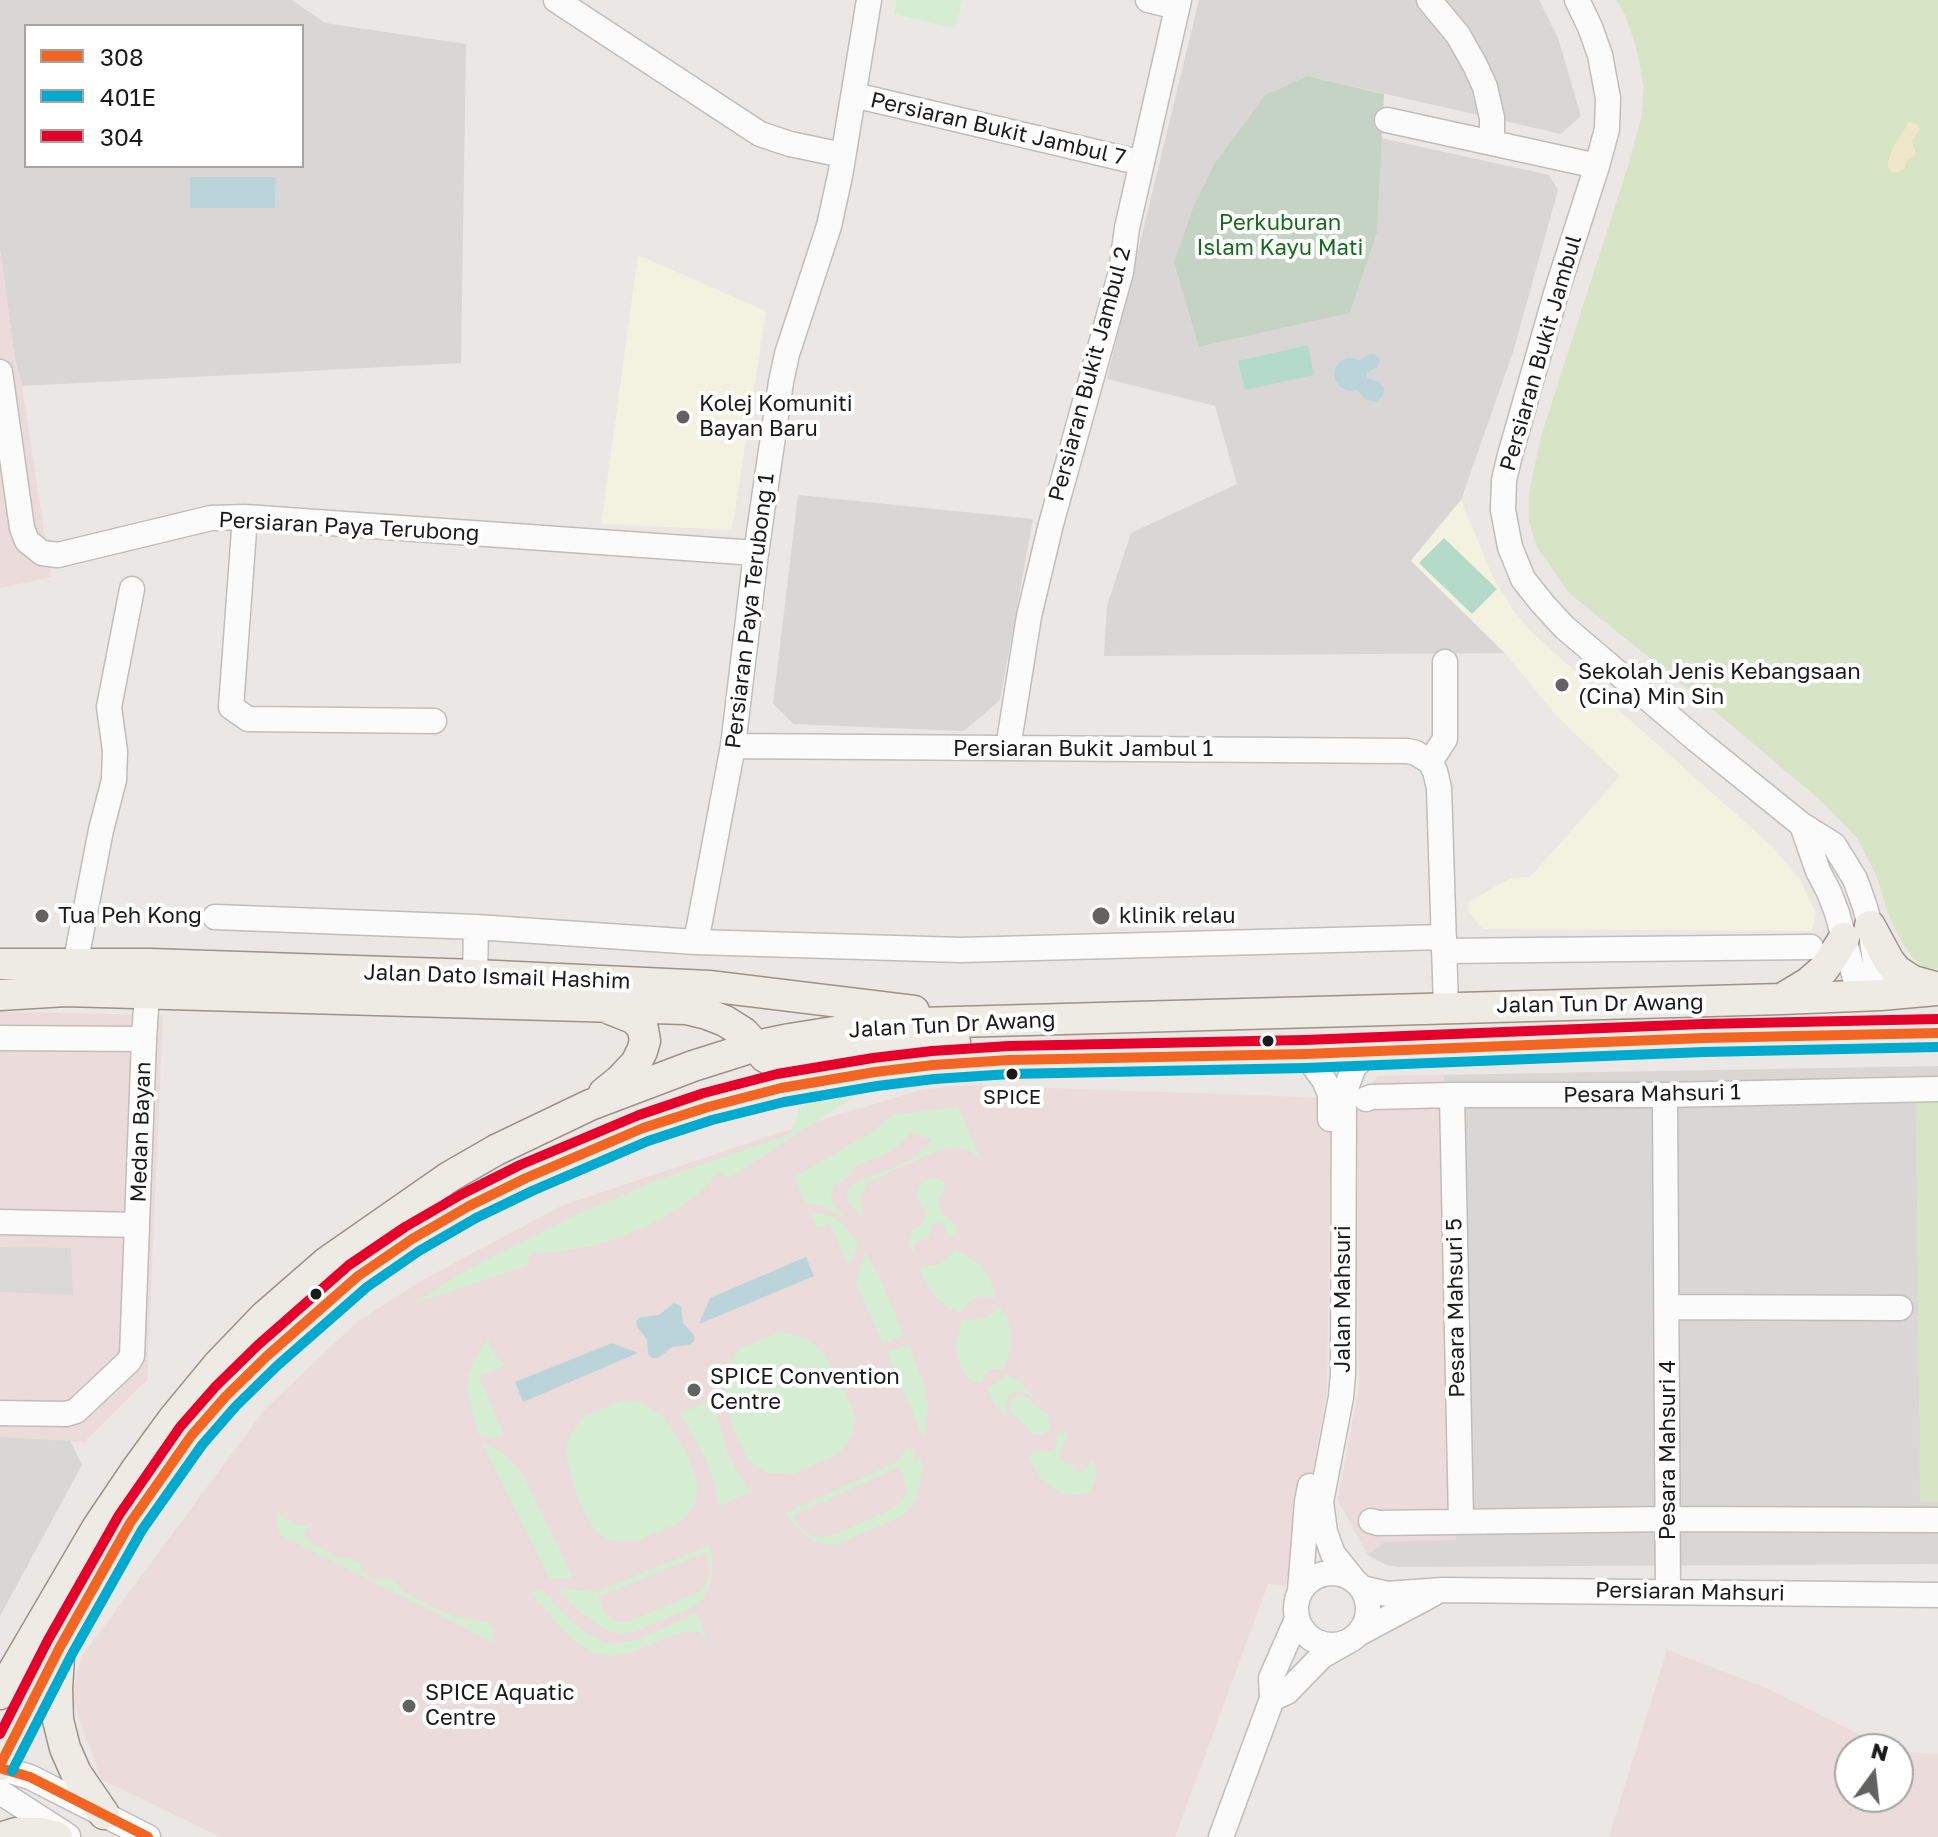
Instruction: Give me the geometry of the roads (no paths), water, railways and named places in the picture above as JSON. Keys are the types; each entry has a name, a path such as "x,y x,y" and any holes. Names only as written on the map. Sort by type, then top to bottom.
{"main road":[{"path":"1782,999 1823,970 1857,932 1896,970 1913,981 1938,989"},
{"name":"Jalan Dato Ismail Hashim","path":"0,964 71,978 475,975 709,986 991,1022"},
{"name":"Jalan Dato Ismail Hashim","path":"0,995 71,978"},
{"name":"Jalan Dato Ismail Hashim","path":"148,979 697,1011 734,1026 770,1060 791,1064 927,1045 1018,1040 1054,1040 1183,1056"},
{"name":"Jalan Tun Dr Awang","path":"0,1694 97,1528 136,1470 209,1376 265,1316 327,1262 449,1177 496,1150 590,1105 693,1066 756,1046 865,1027 920,1023 1782,999 1871,1003 1938,989"},
{"path":"1871,1003 1885,1024 1930,1033"},
{"path":"1830,1035 1862,1023 1871,1003"},
{"path":"590,1105 628,1072 645,1041 643,1029 635,1019 597,1006"},
{"name":"Jalan Tun Dr Awang","path":"0,1766 60,1647 130,1523 182,1448 226,1396 358,1276 412,1239 526,1178 643,1128 781,1088 875,1072 948,1064 1930,1033"},
{"path":"60,1647 58,1720 65,1748 76,1773 104,1814"},
{"path":"3,1837 16,1833 41,1833 57,1837"}],"street":[{"path":"556,0 760,134 843,155"},
{"name":"Persiaran Paya Terubong 1","path":"696,942 733,746 756,553 787,354 829,226 869,0"},
{"path":"1148,0 1178,4"},
{"path":"1429,0 1458,35 1485,87 1492,118 1492,143"},
{"name":"Persiaran Bukit Jambul","path":"1577,0 1600,55 1608,98 1607,129 1557,290 1504,480 1503,510 1510,547 1523,579 1564,627 1802,825 1837,913 1857,932 1871,1003"},
{"name":"Persiaran Bukit Jambul 2","path":"1008,748 1029,616 1051,524 1121,272 1127,228 1178,4"},
{"name":"Persiaran Bukit Jambul 7","path":"854,95 1142,163"},
{"path":"1387,120 1597,166"},
{"name":"Persiaran Paya Terubong","path":"0,372 22,528 27,541 42,553 58,555 211,518 245,517 756,553"},
{"path":"245,517 231,707 248,719 434,721"},
{"path":"71,978 114,780 115,751 109,707 132,589"},
{"path":"1445,662 1447,729 1445,739 1430,762 1439,788 1446,1008"},
{"name":"Persiaran Bukit Jambul 1","path":"733,746 1408,751 1430,762"},
{"path":"215,917 476,927 696,942 961,950 1444,944 1811,947"},
{"path":"475,975 476,927"},
{"name":"Medan Bayan","path":"0,1413 66,1414 76,1411 128,1362 133,1350 148,979"},
{"name":"Medan Bayan","path":"0,1038 144,1039"},
{"path":"1305,1054 1324,1080 1346,1095 1348,1079 1354,1067 1370,1051"},
{"name":"Pesara Mahsuri 1","path":"1346,1095 1665,1095 1938,1089"},
{"name":"Jalan Mahsuri","path":"1300,1591 1314,1502 1341,1397 1346,1095"},
{"name":"Pesara Mahsuri 5","path":"1452,1095 1461,1521"},
{"name":"Pesara Mahsuri 4","path":"1665,1095 1668,1592"},
{"name":"Medan Bayan","path":"0,1222 137,1225"},
{"path":"1667,1307 1900,1308"},
{"path":"1314,1502 1333,1554 1357,1583 1367,1597 1368,1617 1354,1638 1339,1644 1329,1645 1309,1637 1301,1628 1296,1609 1300,1591 1308,1581 1330,1573 1342,1574 1357,1583"},
{"path":"1371,1521 1938,1520"},
{"name":"Persiaran Mahsuri","path":"1357,1583 1387,1594 1442,1590 1938,1595"},
{"name":"Persiaran Mahsuri","path":"1272,1699 1287,1692 1322,1656 1442,1590"},
{"path":"1221,1837 1272,1699 1271,1678 1297,1619"},
{"path":"0,1766 30,1777 148,1837"},
{"path":"0,1792 70,1837"}],"water":[{"path":"190,177 276,177 275,208 190,208"},
{"path":"1375,354 1380,360 1378,367 1367,372 1367,378 1379,382 1384,389 1383,396 1376,402 1366,400 1357,390 1340,387 1334,378 1335,368 1342,360 1360,360"},
{"path":"806,1257 814,1276 699,1324 710,1298"},
{"path":"674,1303 681,1306 683,1323 694,1335 694,1341 690,1345 672,1347 658,1358 652,1358 648,1354 647,1339 636,1321 641,1317 659,1315"},
{"path":"612,1343 638,1353 523,1402 515,1382"}],"place":[{"name":"Kolej Komuniti Bayan Baru","path":"683,417"},
{"name":"Sekolah Jenis Kebangsaan (Cina) Min Sin","path":"1562,685"},
{"name":"Tua Peh Kong","path":"42,916"},
{"name":"klinik relau","path":"1101,916"},
{"name":"SPICE","path":"1012,1074"},
{"name":"SPICE Convention Centre","path":"694,1390"},
{"name":"SPICE Aquatic Centre","path":"409,1706"}],"park label":[{"name":"Perkuburan Islam Kayu Mati","path":"1280,236"}]}
